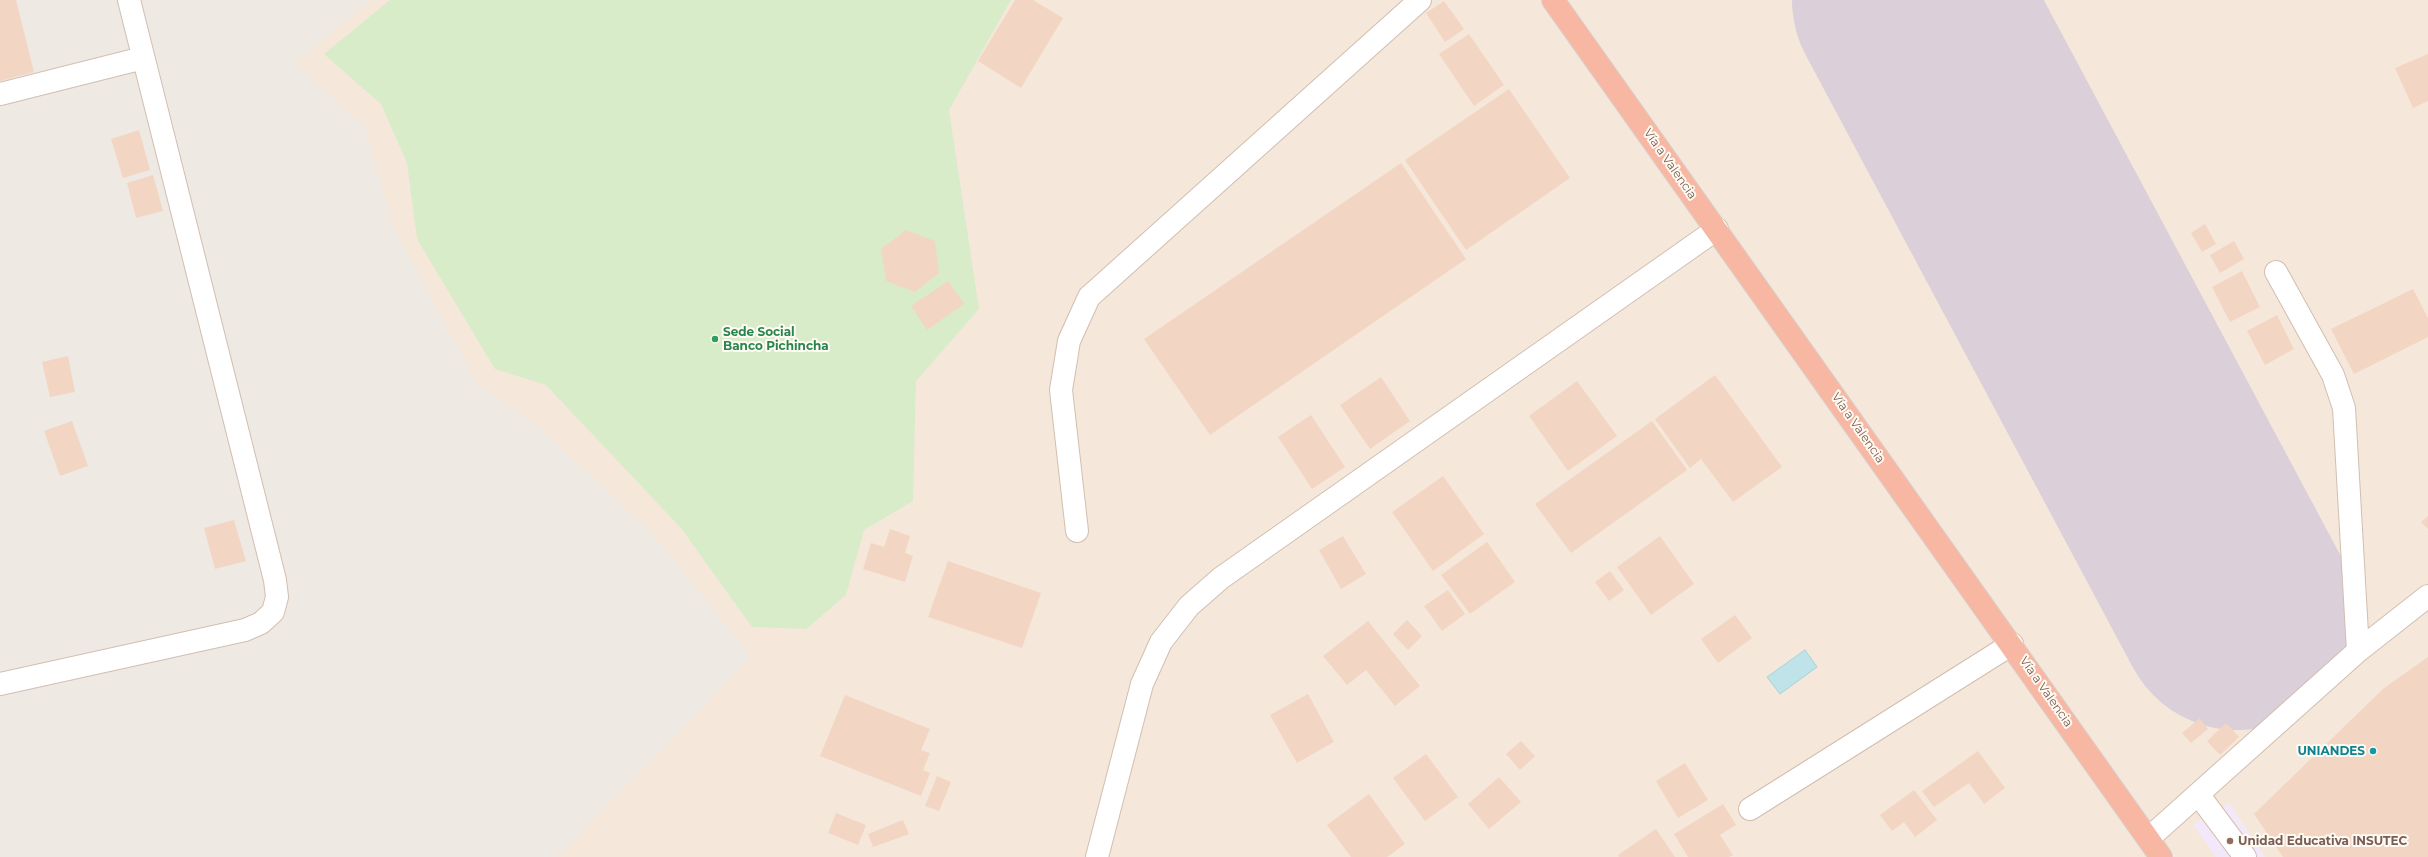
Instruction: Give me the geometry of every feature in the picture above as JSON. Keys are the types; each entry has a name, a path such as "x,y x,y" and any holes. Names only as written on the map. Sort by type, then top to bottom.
{"highway":[{"name":"Vía a Valencia","path":"1553,0 2162,857"}],"street":[{"path":"0,684 245,630 261,623 273,612 277,597 273,573 129,0"},
{"path":"1077,531 1062,390 1068,341 1089,297 1420,0"},
{"path":"0,94 143,58"},
{"path":"1097,857 1142,684 1161,642 1189,606 1221,578 1717,229"},
{"path":"2276,272 2333,375 2344,408 2358,651"},
{"path":"2149,838 2358,651 2428,596"},
{"path":"1750,810 2012,644"},
{"path":"2198,794 2245,857"}],"shaded area":[{"path":"0,0 2428,0 2428,857 0,857"},
{"path":"0,0 371,0 294,63 365,127 393,226 478,385 533,422 651,532 751,657 557,857 0,857"},
{"name":"Unidad Educativa INSUTEC","path":"2229,803 2265,857 2216,857 2193,825"}],"green space":[{"name":"Sede Social Banco Pichincha","path":"390,0 1011,0 949,110 979,309 916,381 913,501 864,530 846,595 806,629 752,627 681,528 546,385 495,369 417,239 407,163 381,104 324,54"}],"water":[{"path":"1805,650 1817,667 1780,694 1767,677"}],"building":[{"path":"0,0 16,0 34,72 0,81"},
{"path":"1015,0 1033,0 1063,18 1021,88 978,61"},
{"path":"1444,1 1464,29 1445,42 1426,13"},
{"path":"1469,34 1504,85 1474,106 1439,54"},
{"path":"2428,54 2428,101 2413,108 2395,68"},
{"path":"1509,89 1570,178 1466,250 1405,160"},
{"path":"139,130 150,170 123,178 111,139"},
{"path":"1401,163 1466,259 1210,435 1144,339"},
{"path":"153,175 163,211 136,218 127,183"},
{"path":"2205,224 2216,244 2202,252 2191,233"},
{"path":"906,230 935,241 939,273 915,292 886,281 881,249"},
{"path":"2234,241 2244,259 2220,273 2210,255"},
{"path":"2242,271 2260,307 2230,322 2212,287"},
{"path":"948,281 964,304 927,330 911,306"},
{"path":"2413,289 2428,318 2428,337 2354,374 2331,329"},
{"path":"2277,315 2294,349 2265,365 2247,331"},
{"path":"68,356 75,392 50,397 42,362"},
{"path":"1715,375 1782,467 1733,502 1701,459 1690,468 1655,419"},
{"path":"1381,377 1410,421 1370,449 1340,405"},
{"path":"1577,381 1617,436 1568,471 1529,416"},
{"path":"1311,415 1345,467 1312,489 1278,437"},
{"path":"72,421 88,466 60,476 44,431"},
{"path":"1652,421 1687,470 1571,553 1535,504"},
{"path":"1443,476 1484,534 1433,571 1392,512"},
{"path":"2428,516 2428,529 2421,522"},
{"path":"234,520 246,561 215,569 204,528"},
{"path":"890,529 910,536 905,553 913,556 905,582 863,569 871,543 884,547"},
{"path":"1343,536 1366,574 1341,589 1319,550"},
{"path":"1660,536 1694,584 1651,615 1617,567"},
{"path":"1487,542 1515,582 1470,614 1441,575"},
{"path":"948,561 1041,593 1022,648 928,617"},
{"path":"1610,571 1624,590 1609,601 1595,582"},
{"path":"1448,590 1465,614 1442,631 1424,606"},
{"path":"1735,615 1752,638 1718,663 1701,639"},
{"path":"1407,620 1422,636 1408,650 1393,634"},
{"path":"1368,621 1420,686 1395,706 1366,670 1347,685 1323,656"},
{"name":"UNIANDES","path":"2428,657 2428,857 2283,857 2254,814 2384,688"},
{"path":"1308,694 1334,742 1297,763 1270,715"},
{"path":"845,695 930,729 921,750 930,753 923,770 930,773 921,796 820,756"},
{"path":"2200,718 2208,729 2191,743 2182,733"},
{"path":"2226,723 2239,737 2220,755 2207,741"},
{"path":"1521,741 1535,756 1520,770 1506,754"},
{"path":"1978,751 2005,788 1984,804 1969,783 1934,807 1922,791"},
{"path":"1426,754 1458,797 1425,821 1393,778"},
{"path":"1685,763 1708,800 1678,818 1656,781"},
{"path":"937,776 951,782 939,811 925,806"},
{"path":"1499,777 1521,802 1489,829 1468,804"},
{"path":"1914,790 1937,820 1915,837 1904,822 1892,831 1880,815"},
{"path":"1369,794 1405,844 1387,857 1351,857 1327,825"},
{"path":"1723,804 1736,825 1720,835 1733,855 1729,857 1688,857 1674,834"},
{"path":"836,813 866,825 858,845 828,833"},
{"path":"903,820 909,834 873,847 868,834"},
{"path":"1656,829 1675,857 1619,857 1618,855"}],"runway":[{"path":"1910,0 2237,612"}],"place":[{"name":"Sede Social Banco Pichincha","path":"715,339"},
{"name":"UNIANDES","path":"2373,751"},
{"name":"Unidad Educativa INSUTEC","path":"2230,841"}]}
